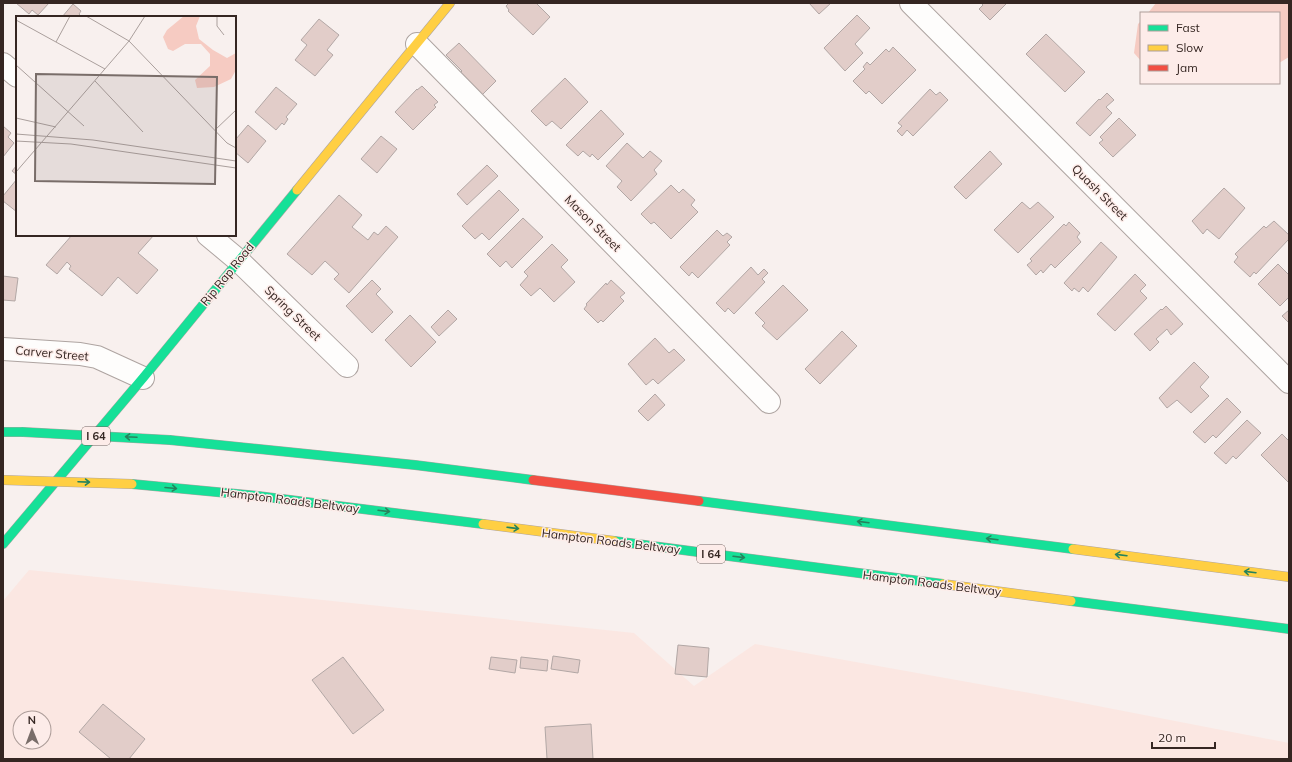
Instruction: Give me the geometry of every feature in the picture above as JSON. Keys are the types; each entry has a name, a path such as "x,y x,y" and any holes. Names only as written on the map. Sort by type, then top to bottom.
{"main road":[{"name":"Rip Rap Road","path":"3,544 144,378 238,260 450,3"},
{"name":"I 64","path":"3,432 170,440 415,465 1289,577"},
{"name":"Hampton Roads Beltway","path":"3,480 132,484 258,496 400,513 1289,629"}],"street":[{"name":"Quash Street","path":"911,3 1288,378"},
{"name":"Mason Street","path":"417,44 769,402"},
{"path":"3,64 16,75"},
{"name":"Spring Street","path":"209,236 238,260 347,366"},
{"name":"Carver Street","path":"3,349 97,356 144,378"}],"shaded area":[{"path":"1156,3 1289,3 1289,57 1280,62 1280,12 1149,12"},
{"path":"1140,22 1140,60 1134,53 1138,24"},
{"path":"29,570 634,633 694,686 755,644 1041,695 1289,743 1289,759 3,759 3,601"}],"building":[{"path":"16,3 49,3 38,15 32,10 29,14"},
{"path":"509,3 536,3 550,17 533,35 508,11 509,10 506,6"},
{"path":"809,3 831,3 819,14"},
{"path":"981,3 1007,3 990,20 979,9 983,5"},
{"path":"73,4 81,11 79,14 81,16 63,16"},
{"path":"857,15 870,28 855,44 863,53 845,71 824,48"},
{"path":"319,19 339,35 327,50 333,55 315,76 295,60 307,45 301,40"},
{"path":"1046,34 1085,72 1065,92 1026,54"},
{"path":"459,43 496,81 481,96 459,74 462,71 446,55"},
{"path":"893,47 916,70 882,104 869,91 866,94 853,81 865,69 863,67 867,62 870,65 886,49 889,52"},
{"path":"565,78 588,102 561,129 552,121 546,126 531,111"},
{"path":"422,86 438,102 434,105 436,107 413,130 395,112 417,89"},
{"path":"276,87 297,104 286,117 288,119 284,125 282,123 276,130 255,112"},
{"path":"930,89 936,95 940,92 948,100 913,136 907,130 902,136 897,131 902,126 898,123"},
{"path":"1107,93 1114,100 1106,107 1112,113 1090,136 1076,123 1099,99 1100,100"},
{"path":"601,110 624,134 598,160 592,154 590,157 583,151 578,156 566,145"},
{"path":"1119,118 1136,135 1113,157 1099,143 1103,140 1100,137"},
{"path":"248,125 266,141 248,163 236,153 236,139"},
{"path":"3,126 11,133 8,137 14,143 3,157"},
{"path":"381,136 397,149 377,173 361,159"},
{"path":"627,143 643,158 650,151 662,161 654,170 657,174 631,201 617,187 622,181 606,166"},
{"path":"990,151 1002,164 966,199 954,187"},
{"path":"487,165 498,176 467,205 457,194"},
{"path":"16,166 16,174 12,171"},
{"path":"16,180 16,211 3,201 3,196"},
{"path":"671,185 679,193 683,189 695,200 691,205 698,212 671,239 654,222 651,224 641,214"},
{"path":"1224,188 1245,208 1219,239 1207,229 1203,234 1192,221"},
{"path":"499,190 519,210 489,240 482,233 475,239 462,226"},
{"path":"339,195 362,215 352,227 368,240 374,232 378,235 386,226 398,237 349,293 334,279 339,274 325,261 312,275 287,254"},
{"path":"1022,202 1030,209 1038,202 1054,217 1018,253 994,230"},
{"path":"523,218 543,237 512,268 506,261 500,267 487,254"},
{"path":"1274,221 1289,235 1289,239 1256,274 1254,272 1250,277 1234,262 1238,257 1235,254 1264,226 1266,228"},
{"path":"1069,222 1080,233 1077,237 1081,242 1055,268 1051,264 1043,273 1041,270 1036,275 1027,265 1032,261 1030,259 1064,224 1066,226"},
{"path":"717,230 723,236 727,233 732,237 727,242 730,245 698,278 692,272 689,276 680,267"},
{"path":"71,236 153,236 138,253 158,270 137,294 118,277 102,296 69,269 71,266 67,262 57,274 46,265"},
{"path":"1101,242 1117,257 1088,292 1083,287 1079,292 1074,288 1072,291 1064,283"},
{"path":"552,244 568,260 561,267 575,282 554,302 540,288 531,296 520,285 528,276 524,272"},
{"path":"1278,264 1289,275 1289,297 1280,306 1258,284"},
{"path":"751,267 758,275 764,269 768,273 762,279 765,282 734,314 728,308 725,312 716,303"},
{"path":"1135,274 1146,285 1140,291 1147,298 1115,331 1097,314"},
{"path":"3,276 18,278 15,301 3,300"},
{"path":"372,280 381,289 376,294 393,312 372,333 346,306"},
{"path":"611,280 625,293 620,297 624,301 603,322 601,320 598,323 584,309 587,305 586,304 606,283 607,285"},
{"path":"783,285 808,310 777,340 762,326 765,323 755,313"},
{"path":"1166,306 1183,324 1171,335 1167,329 1156,339 1159,342 1150,351 1134,334"},
{"path":"448,310 457,319 439,336 431,327"},
{"path":"1289,310 1289,323 1282,316"},
{"path":"410,315 436,342 411,367 385,340"},
{"path":"842,331 857,346 820,384 805,369"},
{"path":"655,338 669,353 674,349 685,360 658,384 653,379 646,385 628,364"},
{"path":"1194,362 1209,377 1200,387 1209,396 1191,413 1177,400 1167,408 1159,398"},
{"path":"655,394 665,405 648,421 638,411"},
{"path":"1227,398 1241,412 1216,438 1213,435 1205,443 1193,432"},
{"path":"1247,420 1261,433 1236,459 1233,456 1226,464 1214,453"},
{"path":"1282,434 1289,441 1288,482 1261,455"},
{"path":"678,645 709,648 707,677 675,674"},
{"path":"553,656 580,660 578,673 551,669"},
{"path":"343,657 384,710 353,734 312,680"},
{"path":"491,657 517,660 515,673 489,669"},
{"path":"521,657 548,660 547,671 520,668"},
{"path":"103,704 145,739 129,759 111,759 79,732"},
{"path":"591,724 593,759 547,759 545,727"}],"traffic: fast":[{"path":"3,544 143,378 297,190"},
{"path":"3,432 23,432"},
{"path":"23,432 170,440"},
{"path":"170,440 415,465 533,480"},
{"path":"132,484 258,496 483,524"},
{"path":"699,501 1073,549"},
{"path":"614,541 943,584"},
{"path":"1071,601 1289,629"}],"traffic: slow":[{"path":"297,190 450,3"},
{"path":"3,480 132,484"},
{"path":"483,524 614,541"},
{"path":"1073,549 1289,577"},
{"path":"943,584 1071,601"}],"traffic: jam":[{"path":"533,480 699,501"}]}
